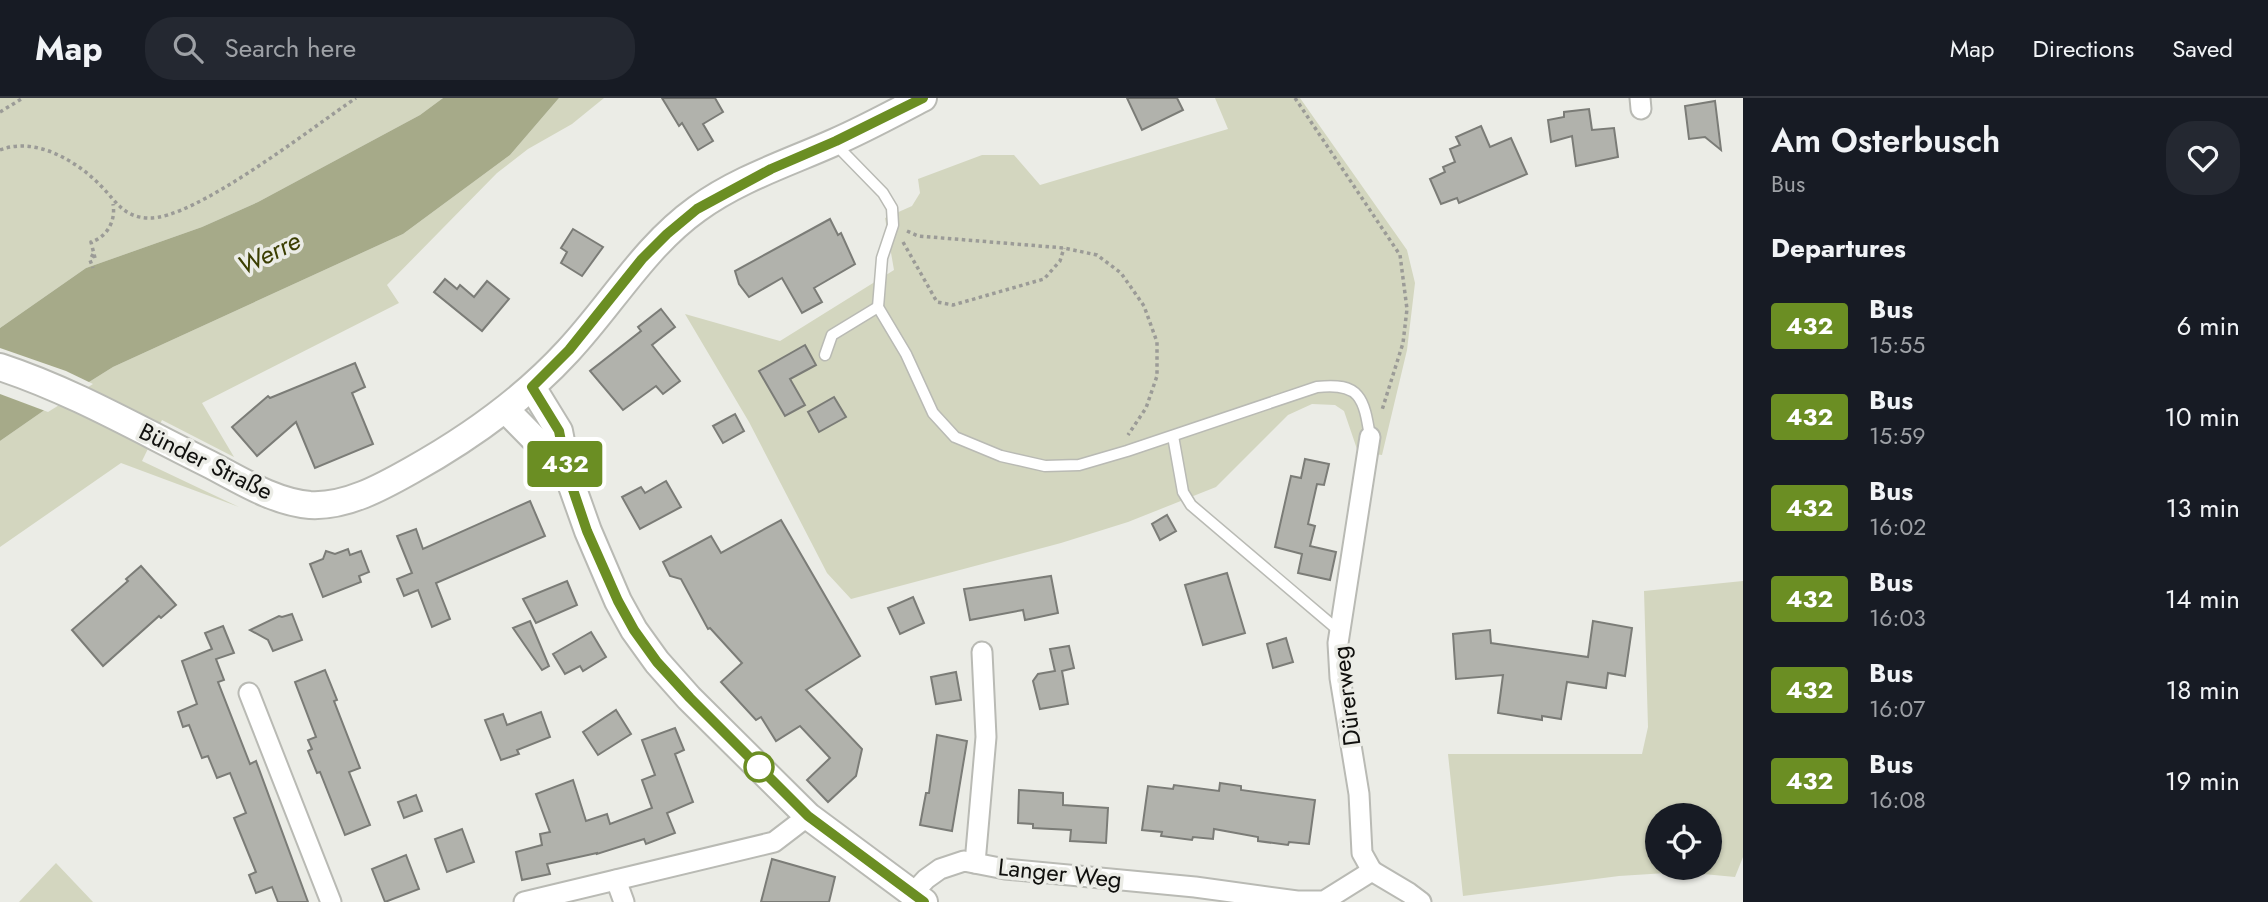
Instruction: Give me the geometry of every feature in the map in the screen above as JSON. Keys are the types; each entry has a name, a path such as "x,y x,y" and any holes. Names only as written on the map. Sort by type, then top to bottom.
{"main road":[{"name":"Bünder Straße","path":"0,368 33,378 78,398 263,491 310,505 335,503 377,489 471,436 506,410 569,350 642,259 697,209 771,169 836,141 923,98"},
{"path":"532,387 559,431 567,472 587,531 613,589 657,662 808,816 918,897"},
{"path":"506,410 567,472"}],"street":[{"name":"Dürerweg","path":"1370,437 1338,630 1340,678 1359,794 1362,853 1372,871"},
{"name":"Langer Weg","path":"975,863 986,737 982,652"},
{"path":"249,693 331,902"},
{"path":"524,902 775,842 808,816"},
{"name":"Langer Weg","path":"918,897 926,879 940,869 964,862 1005,869 1195,887 1297,901 1324,901 1372,871"},
{"path":"1372,871 1421,902"},
{"path":"616,880 624,902"}],"lane":[{"path":"836,141 843,152 884,193 892,208 893,225 882,258 878,307 906,354 933,413 955,437 1000,456 1045,466 1079,465 1317,387 1335,385 1354,390 1365,405 1370,437"},
{"path":"825,355 832,335 878,307"},
{"path":"1173,436 1183,492 1191,505 1338,630"}],"path":[{"path":"0,112 23,98"},
{"path":"0,150 21,146 50,151 72,163 101,186 113,202 126,212 148,218 188,207 257,166 356,98"},
{"path":"1295,98 1400,255 1407,309 1403,343 1390,389 1370,437"},
{"path":"93,268 90,260 94,255 90,242 103,236 109,229 113,218 113,202"},
{"path":"893,225 937,302 953,305 1044,279 1060,261 1064,248"},
{"path":"893,225 918,236 1064,248 1097,255 1121,273 1144,306 1157,342 1157,376 1146,408 1128,432 1127,451"}],"shaded area":[{"path":"0,98 443,98 420,115 258,202 202,227 86,268 0,328"},
{"path":"559,98 604,98 572,124 528,149 497,173 387,285 399,303 202,403 234,457 162,420 142,461 239,507 121,463 0,547 0,441 113,367 403,234 510,155"},
{"path":"1215,98 1300,98 1407,250 1415,283 1407,350 1382,455 1358,452 1344,411 1335,405 1312,404 1288,415 1216,487 1128,522 1061,543 851,599 827,573 749,422 685,314 780,341 894,270 885,218 912,206 920,193 918,179 982,155 1014,155 1040,185 1228,129"},
{"path":"1743,581 1743,857 1735,877 1722,876 1722,803 1645,803 1645,874 1463,896 1448,754 1642,754 1648,727 1644,591"},
{"path":"56,863 93,902 19,902"}],"water":[{"name":"Werre","path":"443,98 559,98 510,155 403,234 113,367 0,441 0,328 86,268 202,227 258,202 420,115"}],"pier":[{"path":"0,348 66,371 93,384 48,412 0,394"}],"building":[{"path":"662,98 715,98 723,112 703,124 713,141 698,150 682,123 679,126"},
{"path":"1127,98 1177,98 1183,110 1142,130"},
{"path":"1715,101 1721,150 1705,137 1689,139 1685,106"},
{"path":"1589,109 1592,130 1614,128 1618,157 1576,166 1572,136 1551,142 1548,120 1564,117 1564,112"},
{"path":"1481,126 1490,147 1511,138 1527,174 1459,203 1457,198 1441,204 1430,179 1445,172 1443,167 1455,162 1450,149 1460,145 1456,137"},
{"path":"830,219 838,235 841,233 855,264 814,288 822,302 802,313 782,278 749,297 739,284 735,271"},
{"path":"573,229 603,247 582,276 561,263 567,252 561,248"},
{"path":"445,279 457,289 460,285 474,297 487,281 509,299 482,331 434,292"},
{"path":"661,309 675,327 652,345 680,381 663,394 656,386 623,410 590,371 641,331 638,327"},
{"path":"805,345 816,365 790,379 805,405 785,416 759,371"},
{"path":"355,363 365,387 352,393 373,444 315,468 296,422 257,456 232,427 268,396 270,398"},
{"path":"834,397 846,417 819,432 808,412"},
{"path":"735,414 744,431 723,443 713,426"},
{"path":"1305,459 1329,464 1324,485 1317,484 1308,524 1315,526 1310,546 1336,552 1330,580 1298,573 1302,554 1275,547 1291,476 1301,478"},
{"path":"666,481 681,507 640,529 622,497 641,487 645,493"},
{"path":"530,501 545,536 436,583 450,619 432,627 418,590 404,596 397,579 412,573 397,536 416,529 423,549"},
{"path":"1167,515 1176,531 1160,540 1152,524"},
{"path":"781,520 860,656 806,690 862,749 856,776 828,802 807,780 830,758 800,726 776,741 761,717 756,720 721,682 742,663 710,628 708,629 681,579 670,576 663,562 711,536 721,553"},
{"path":"348,549 350,555 361,551 369,572 359,576 361,582 323,597 310,564 323,559 326,551 335,554"},
{"path":"141,566 176,605 161,618 159,616 103,666 72,630 128,581 126,579"},
{"path":"1227,573 1245,633 1203,645 1185,585"},
{"path":"1051,576 1058,613 1025,620 1023,610 970,620 964,589"},
{"path":"567,581 577,605 536,623 523,599"},
{"path":"913,597 924,623 900,634 888,608"},
{"path":"292,614 302,640 273,651 268,640 250,630 279,616"},
{"path":"530,621 549,666 542,670 513,628"},
{"path":"1593,621 1632,628 1625,676 1608,673 1606,688 1567,682 1561,719 1542,716 1542,720 1498,713 1503,675 1456,679 1453,634 1490,630 1491,643 1588,657"},
{"path":"223,626 234,653 216,659 224,680 218,682 250,764 256,761 308,902 278,902 272,887 256,893 249,875 256,872 234,818 246,813 230,773 217,778 208,756 202,758 189,725 183,727 178,712 197,704 182,661 212,649 205,633"},
{"path":"591,632 606,657 583,671 580,666 565,674 553,654"},
{"path":"1286,638 1293,662 1273,668 1267,644"},
{"path":"1069,646 1074,668 1062,671 1068,704 1040,709 1033,681 1038,674 1055,671 1050,649"},
{"path":"325,670 360,768 349,772 370,825 345,835 320,772 317,773 308,751 312,749 308,740 316,737 295,682"},
{"path":"956,672 961,700 936,704 931,677"},
{"path":"616,710 631,734 598,755 583,732"},
{"path":"541,712 550,737 517,750 519,754 501,760 485,720 503,714 507,725"},
{"path":"675,728 684,750 675,754 693,802 667,813 675,833 646,844 644,839 597,854 547,864 550,874 522,880 516,852 542,845 540,834 550,832 536,794 573,780 586,821 607,814 610,824 652,808 642,780 655,775 642,740"},
{"path":"937,735 967,741 952,831 920,825 926,793 929,793"},
{"path":"1220,783 1241,786 1241,790 1315,800 1309,844 1289,842 1288,845 1258,841 1258,837 1214,829 1213,839 1193,837 1192,840 1161,836 1162,832 1142,830 1148,786 1173,789 1174,785 1219,791"},
{"path":"1019,790 1063,793 1063,805 1108,808 1106,843 1070,841 1071,830 1033,828 1033,824 1018,823"},
{"path":"416,795 422,811 404,818 398,802"},
{"path":"462,829 474,862 447,872 435,839"},
{"path":"406,855 419,889 385,902 372,869"},
{"path":"772,859 835,877 829,902 761,902"}],"bus line":[{"name":"432","path":"923,98 836,141 771,169 697,209 642,259 569,350 532,387 559,431 567,472 587,531 618,601 634,630 657,662 808,816 924,902"}]}
